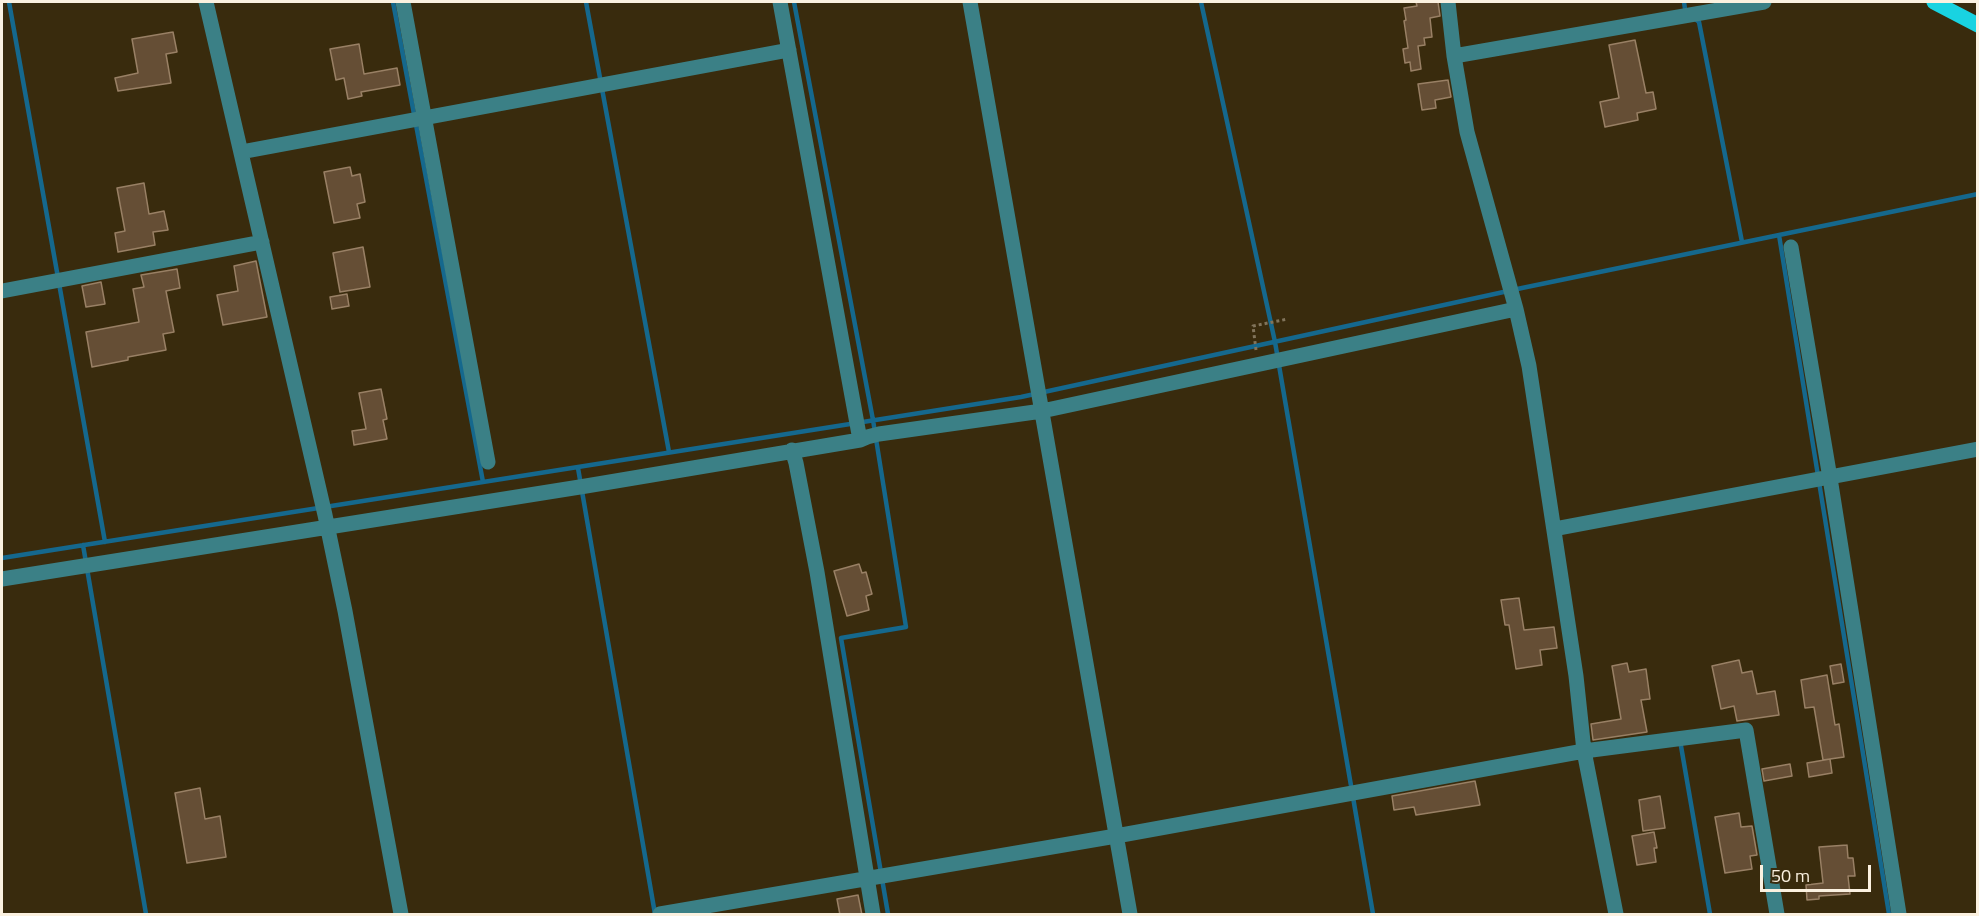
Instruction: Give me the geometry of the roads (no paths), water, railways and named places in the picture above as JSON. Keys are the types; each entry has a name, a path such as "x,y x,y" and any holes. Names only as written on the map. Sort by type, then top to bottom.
{"main road":[{"path":"1934,2 1977,25"}],"street":[{"path":"206,2 325,515 401,915"},
{"path":"403,2 417,118 488,462"},
{"path":"780,2 865,431"},
{"path":"970,2 1130,915"},
{"path":"1448,2 1454,56 1467,132 1529,366 1576,676 1584,751 1616,915"},
{"path":"1454,56 1692,10 1764,2"},
{"path":"241,152 789,51"},
{"path":"2,291 262,242"},
{"path":"1791,247 1823,479 1899,915"},
{"path":"2,579 85,566 325,515 582,486 792,450 865,431 1279,359 1512,297"},
{"path":"1554,529 1977,449"},
{"path":"792,450 877,877 873,915"},
{"path":"660,915 1116,836 1584,751 1746,730 1777,915"}],"waterway":[{"path":"9,2 105,542"},
{"path":"393,2 483,482"},
{"path":"586,2 669,452"},
{"path":"794,2 873,420 906,627 841,638 888,914"},
{"path":"1201,2 1275,342 1373,914"},
{"path":"1684,2 1688,12"},
{"path":"1694,18 1699,22 1742,242"},
{"path":"2,558 1021,397 1522,288 1978,194"},
{"path":"1779,235 1889,914"},
{"path":"578,468 655,914"},
{"path":"83,545 146,914"},
{"path":"1681,746 1710,914"}]}
